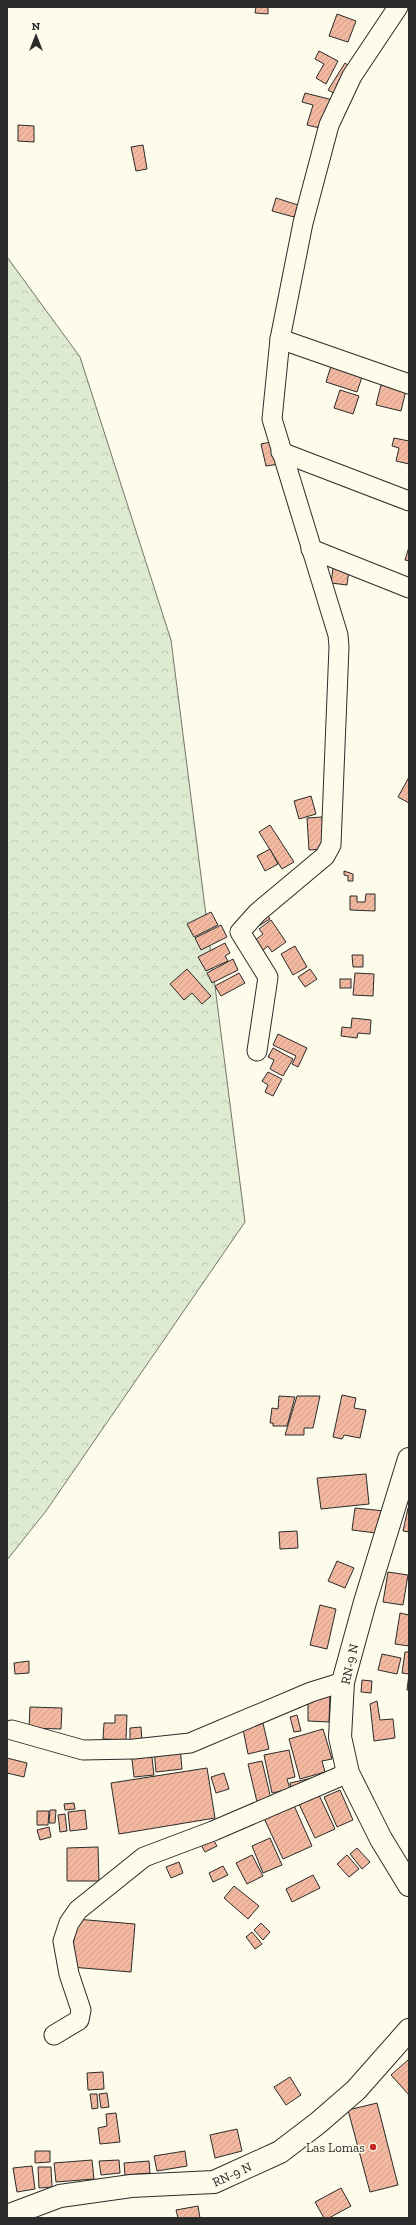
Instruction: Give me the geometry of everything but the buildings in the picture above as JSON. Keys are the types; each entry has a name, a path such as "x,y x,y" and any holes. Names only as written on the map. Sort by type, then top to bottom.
{"main road":[{"name":"RN-9 N","path":"409,1459 365,1602 343,1682 340,1737 348,1774 381,1839 409,1885"},
{"name":"RN-9 N","path":"7,2216 60,2196 131,2186 214,2182 280,2152 318,2123 356,2090 409,2030"}],"street":[{"path":"257,1051 268,977 240,932 257,913 325,856 331,845 339,647 338,635 310,549 272,419 280,339 303,223 329,125 352,76 398,7"},
{"path":"280,339 409,384"},
{"path":"281,452 409,501"},
{"path":"310,549 409,588"},
{"path":"12,1730 83,1750 134,1749 190,1743 310,1692 343,1682"},
{"path":"54,2035 79,2020 81,2010 69,1974 63,1941 69,1924 78,1910 144,1857 213,1831 348,1774"}],"green space":[{"path":"7,257 80,357 171,640 245,1222 46,1511 7,1560"}],"place":[{"name":"Las Lomas","path":"373,2147"}]}
